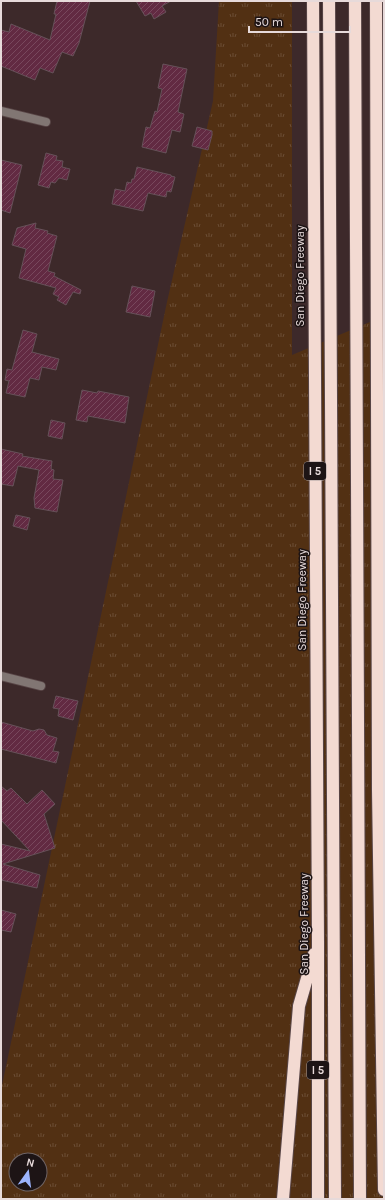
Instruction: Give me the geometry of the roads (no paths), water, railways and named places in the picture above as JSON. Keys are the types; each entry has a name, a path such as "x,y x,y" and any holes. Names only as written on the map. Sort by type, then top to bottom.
{"highway":[{"name":"San Diego Freeway","path":"313,1 318,1199"},
{"path":"329,1 335,1199"},
{"path":"355,1 360,1199"},
{"path":"376,1 378,790 384,1190"},
{"path":"283,1199 299,1006 318,941"}],"street":[{"path":"1,111 46,122"},
{"path":"1,676 41,686"}]}
